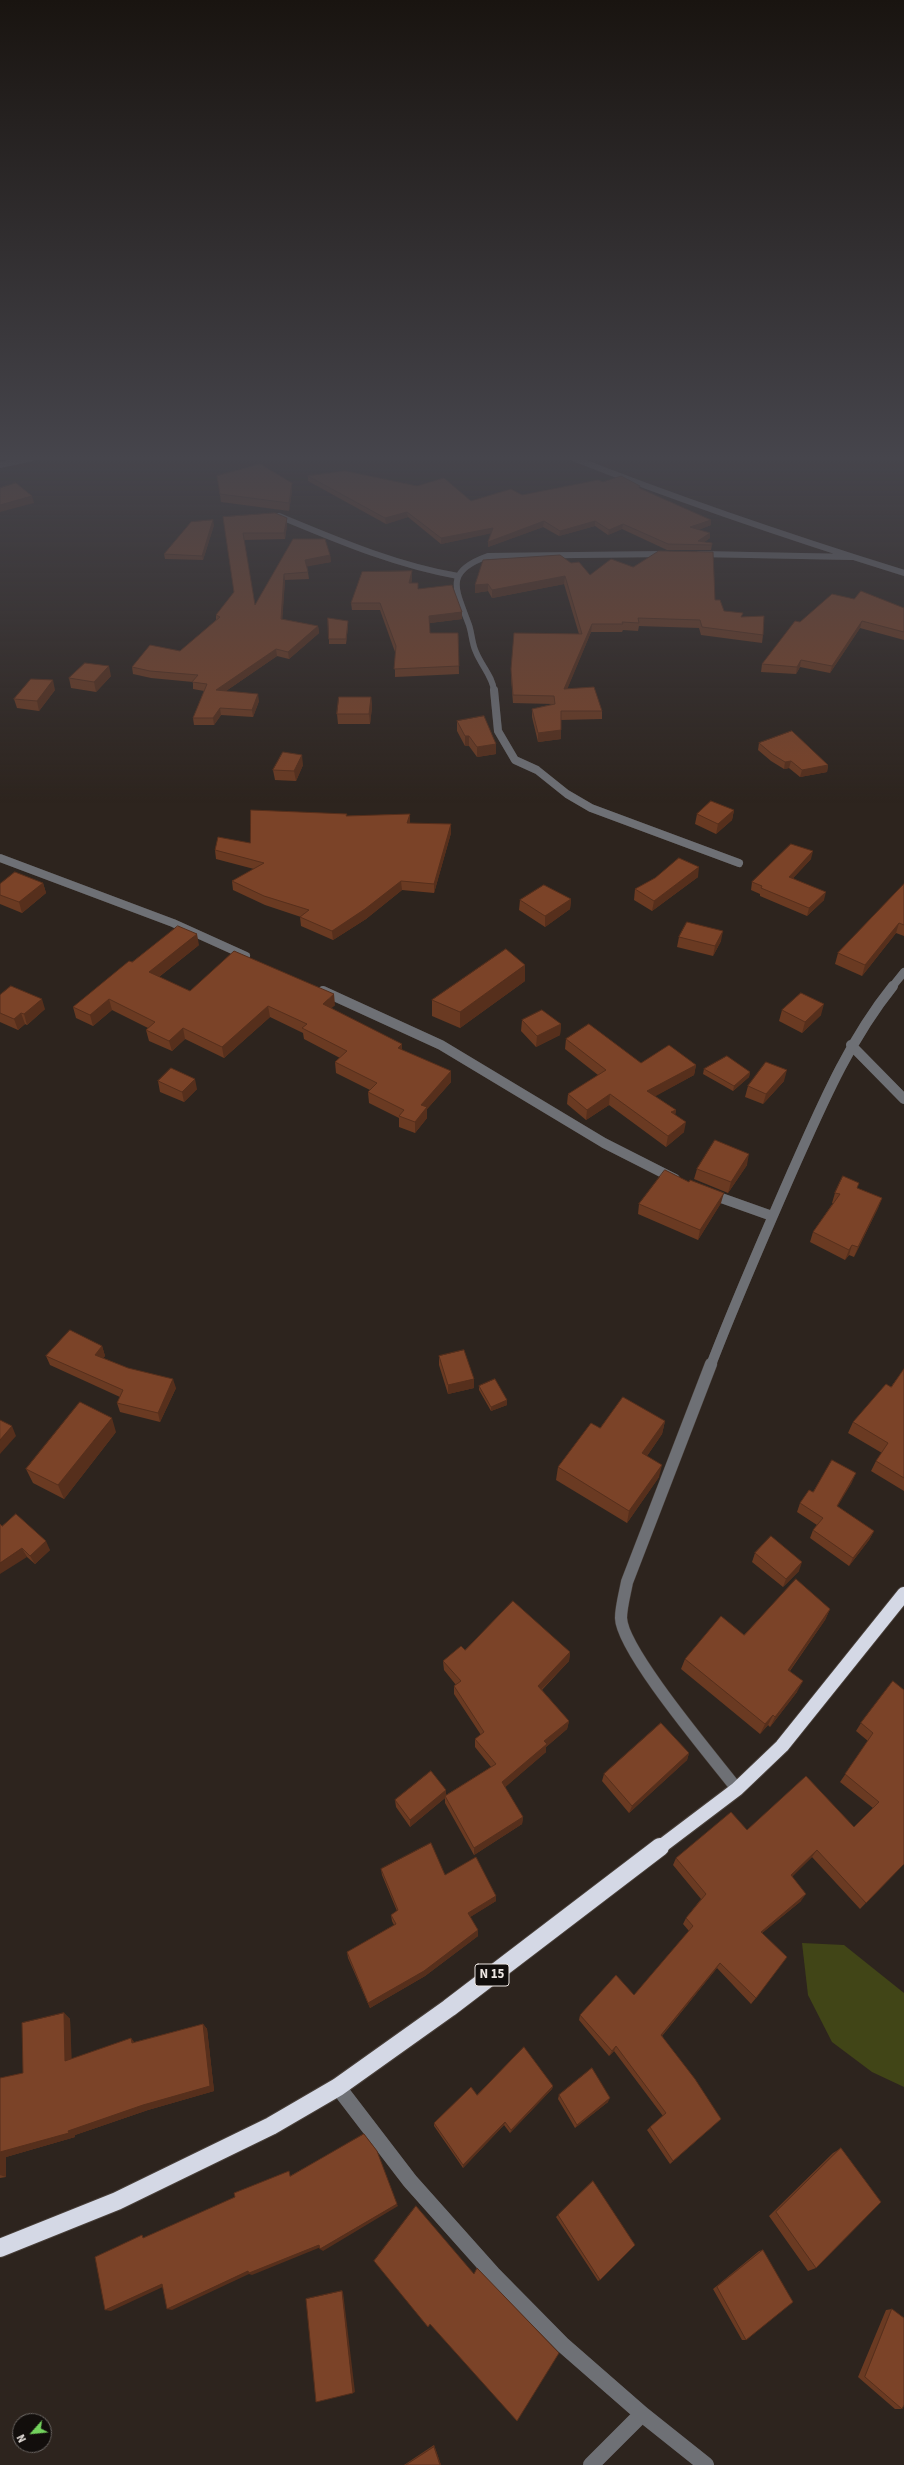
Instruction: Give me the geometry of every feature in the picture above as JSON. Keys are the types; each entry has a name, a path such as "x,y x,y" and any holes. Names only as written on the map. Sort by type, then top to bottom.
{"highway":[{"name":"N 15","path":"0,2248 117,2201 271,2126 338,2087 449,2008 737,1789 782,1746 904,1594"}],"street":[{"path":"441,573 458,576"},
{"path":"461,573 458,576 455,587 471,630 475,651 494,688 498,730 515,760 537,770 567,794 591,808 739,863"},
{"path":"0,858 173,923 258,962"},
{"path":"737,1789 673,1707 634,1650 621,1618 627,1582 736,1300 772,1216 851,1044 887,993 904,972"},
{"path":"314,987 441,1045 604,1143 682,1182"},
{"path":"851,1044 904,1099"},
{"path":"702,1190 772,1216"},
{"path":"338,2087 410,2181 493,2274 563,2345 642,2414 706,2465"},
{"path":"591,2465 642,2414"}],"green space":[{"path":"802,1943 844,1945 904,1993 904,2087 872,2072 832,2042 808,1995"}],"building":[{"path":"231,573 250,573 255,605 273,573 296,573 284,574 281,619 318,626 288,652 276,649 216,690 258,694 252,710 220,708 213,718 193,718 207,684 192,682 198,675 150,671 132,667 150,645 180,651 220,617 216,615 234,592"},
{"path":"362,573 411,573 409,583 418,583 418,589 452,585 462,612 429,616 430,633 458,633 459,666 394,669 396,646 380,603 351,603"},
{"path":"479,573 588,573 590,575 593,573 714,573 715,600 720,600 724,611 743,613 741,617 764,616 763,635 702,627 700,620 638,618 639,623 622,622 623,624 592,624 564,689 594,687 602,711 561,711 561,730 538,733 532,709 555,704 554,696 513,695 511,669 514,633 582,634 565,576 492,590 488,584 475,585"},
{"path":"861,591 904,608 904,632 862,621 832,666 801,660 797,667 762,664 795,621 800,622 832,594 854,599"},
{"path":"328,618 348,621 346,639 329,639"},
{"path":"85,663 109,666 94,682 69,678"},
{"path":"31,679 53,680 37,701 14,699"},
{"path":"339,697 371,697 369,714 337,714"},
{"path":"484,716 496,744 477,747 469,736 465,736 457,721"},
{"path":"792,731 828,765 802,770 791,761 785,762 772,754 759,743"},
{"path":"283,752 302,755 294,771 273,770"},
{"path":"711,801 734,810 718,824 697,814"},
{"path":"251,810 347,814 346,816 410,814 407,823 451,824 434,884 401,881 365,909 332,931 300,917 309,910 264,896 232,881 264,863 215,850 218,837 250,843"},
{"path":"791,844 813,851 789,877 826,892 809,908 761,888 762,886 752,882"},
{"path":"679,858 699,867 654,901 635,889 655,878"},
{"path":"15,872 43,883 19,902 0,895 0,884"},
{"path":"904,884 904,925 899,923 865,965 838,953"},
{"path":"544,885 571,899 545,916 520,900"},
{"path":"687,922 723,931 715,946 679,937"},
{"path":"178,926 197,934 149,972 190,991 234,951 334,994 323,1004 402,1044 398,1048 451,1071 421,1105 427,1107 415,1122 399,1116 404,1110 368,1092 377,1083 335,1062 347,1051 302,1028 307,1024 268,1006 222,1047 183,1028 169,1041 146,1030 155,1022 109,999 90,1015 73,1007 129,961 132,962"},
{"path":"506,949 525,965 460,1012 432,1000"},
{"path":"11,986 42,999 24,1014 21,1013 14,1019 0,1013 0,995"},
{"path":"801,993 824,1004 805,1022 782,1010"},
{"path":"542,1010 561,1024 537,1036 522,1020"},
{"path":"589,1024 641,1063 669,1045 696,1065 647,1091 676,1110 671,1112 686,1122 668,1136 610,1094 587,1110 568,1094 606,1070 566,1039"},
{"path":"727,1056 750,1072 734,1086 704,1069"},
{"path":"766,1062 787,1070 766,1094 748,1086"},
{"path":"171,1068 195,1079 182,1092 158,1081"},
{"path":"715,1140 749,1154 731,1182 697,1169"},
{"path":"665,1170 689,1182 690,1180 724,1193 700,1230 639,1204"},
{"path":"843,1176 859,1183 857,1188 882,1198 858,1247 852,1245 849,1250 813,1232 840,1194 835,1193"},
{"path":"70,1330 102,1346 95,1355 128,1368 173,1379 158,1413 117,1403 123,1390 46,1356"},
{"path":"464,1350 474,1379 448,1385 439,1356"},
{"path":"904,1369 904,1478 876,1461 888,1443 853,1422 886,1384 891,1387"},
{"path":"495,1379 507,1400 491,1407 479,1386"},
{"path":"623,1397 665,1421 642,1453 662,1465 629,1511 558,1467 591,1423 600,1428"},
{"path":"80,1402 112,1418 58,1485 26,1469"},
{"path":"0,1420 12,1426 0,1440"},
{"path":"832,1460 856,1473 837,1506 874,1531 853,1558 813,1530 823,1518 800,1503 809,1490 813,1492"},
{"path":"16,1514 46,1541 30,1556 22,1548 0,1563 0,1524 2,1526"},
{"path":"771,1536 802,1562 786,1579 755,1553"},
{"path":"796,1579 830,1609 788,1670 803,1681 775,1717 773,1715 765,1724 685,1659 721,1616 744,1635"},
{"path":"513,1601 570,1652 538,1686 569,1721 544,1741 547,1744 502,1782 523,1817 474,1848 445,1796 496,1764 475,1739 484,1732 454,1686 461,1681 443,1661 461,1646 465,1650"},
{"path":"893,1681 904,1690 904,1864 866,1903 817,1850 791,1875 806,1894 761,1932 787,1957 756,1998 720,1963 661,2035 695,2079 721,2119 673,2161 650,2127 666,2113 616,2046 612,2051 580,2015 616,1975 634,1995 693,1926 686,1918 706,1894 676,1858 731,1812 747,1830 806,1776 854,1827 879,1802 845,1774 873,1733 861,1723"},
{"path":"661,1723 689,1753 632,1806 604,1774"},
{"path":"431,1771 446,1790 410,1820 395,1800"},
{"path":"431,1843 445,1875 476,1857 496,1896 468,1913 478,1930 424,1971 368,2003 347,1952 396,1924 391,1915 398,1910 381,1869"},
{"path":"64,2013 65,2061 131,2038 132,2043 203,2024 210,2086 143,2105 68,2131 69,2133 0,2152 0,2078 23,2073 22,2023"},
{"path":"524,2047 553,2086 511,2130 505,2122 463,2165 434,2123 471,2087 477,2095"},
{"path":"592,2068 610,2098 577,2125 559,2095"},
{"path":"364,2134 377,2151 397,2204 320,2249 319,2245 249,2273 248,2271 167,2309 162,2284 105,2310 95,2257 142,2235 143,2238 235,2197 234,2193 289,2171 290,2176"},
{"path":"841,2148 881,2202 816,2268 776,2212"},
{"path":"593,2181 635,2245 600,2280 558,2215"},
{"path":"416,2206 474,2274 477,2268 559,2353 517,2421 430,2324 428,2327 374,2261"},
{"path":"763,2250 793,2302 746,2340 717,2287"},
{"path":"342,2291 353,2393 316,2402 306,2299"},
{"path":"892,2309 904,2318 904,2405 902,2409 865,2377"},
{"path":"434,2447 440,2465 406,2465"}]}
